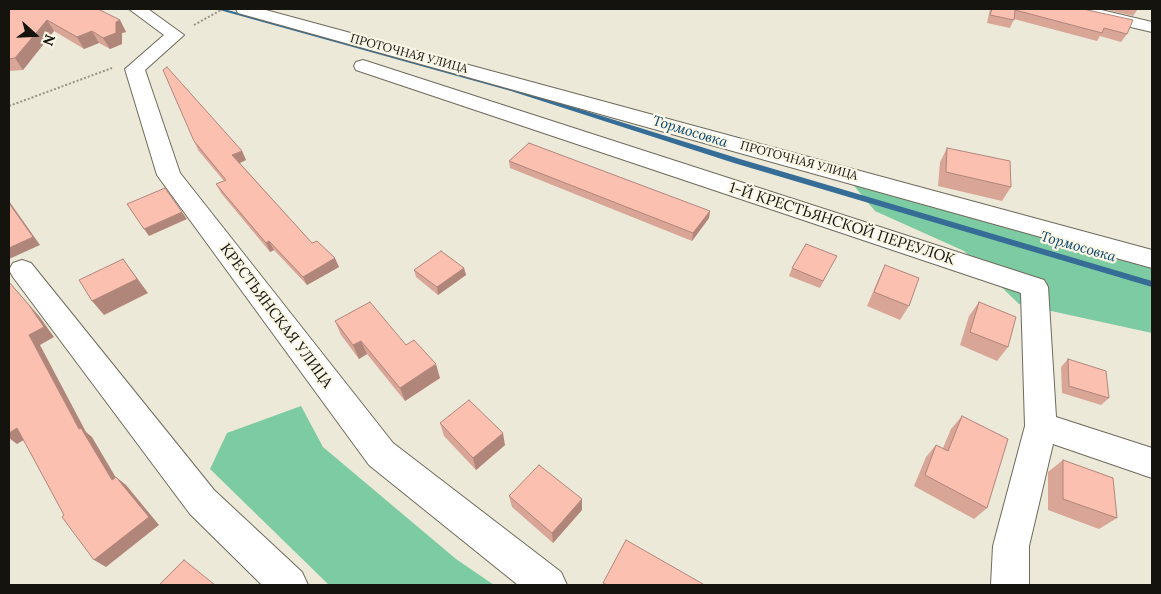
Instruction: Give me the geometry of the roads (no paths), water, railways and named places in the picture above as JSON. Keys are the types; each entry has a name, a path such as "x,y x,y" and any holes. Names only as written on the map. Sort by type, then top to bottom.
{"street":[{"name":"КРЕСТЬЯНСКАЯ УЛИЦА","path":"137,9 175,35 135,69 168,175 381,454 548,585"},
{"name":"ПРОТОЧНАЯ УЛИЦА","path":"244,9 1152,259"},
{"path":"1077,9 1152,27"},
{"name":"1-Й КРЕСТЬЯНСКОЙ ПЕРЕУЛОК","path":"363,66 1034,287 1040,426 1012,546 1010,585"},
{"path":"22,270 202,502 289,585"},
{"path":"1040,426 1152,463"}],"waterway":[{"name":"Тормосовка","path":"219,9 513,90 737,161 1152,284"}]}
